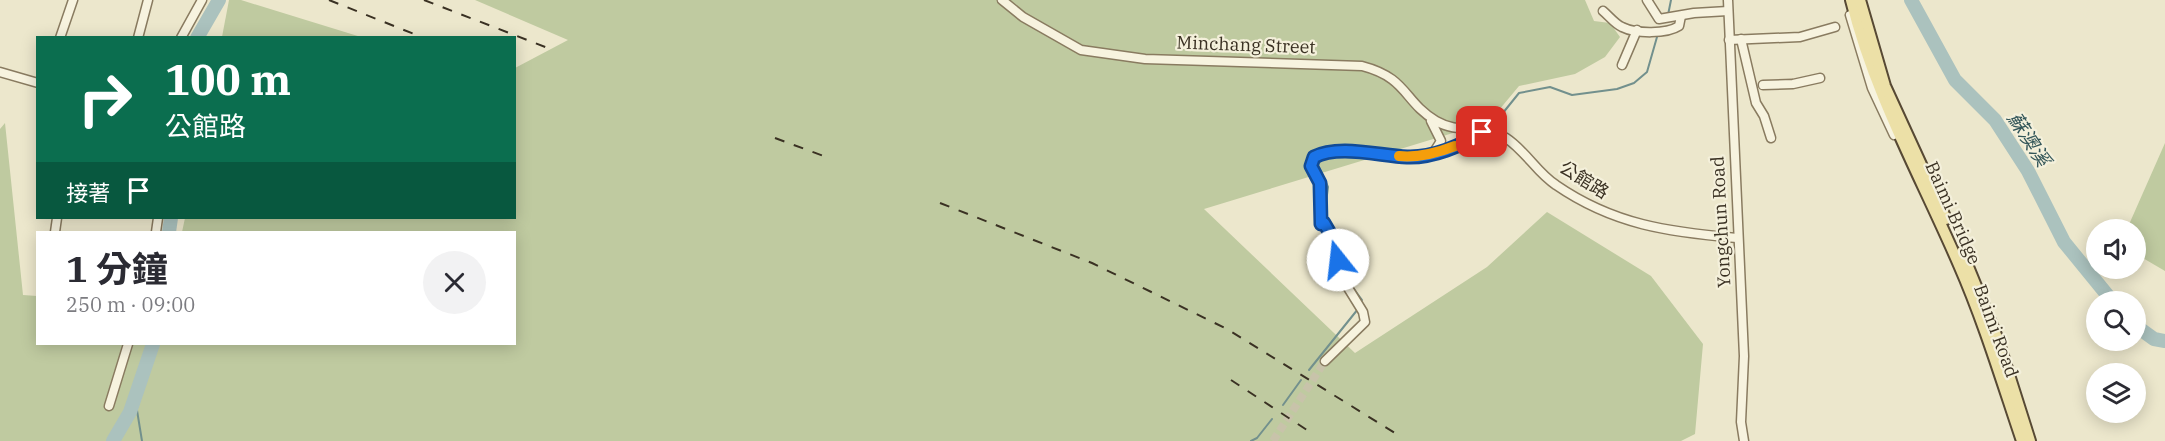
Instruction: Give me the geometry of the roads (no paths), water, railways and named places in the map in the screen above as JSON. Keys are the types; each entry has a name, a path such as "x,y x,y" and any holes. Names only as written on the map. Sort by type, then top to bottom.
{"main road":[{"name":"Baimi Bridge","path":"1849,0 1862,46 1878,89 1960,266 2022,441"},
{"name":"Baimi Bridge","path":"1860,0 1885,86 1967,263 1998,340 2030,441"}],"street":[{"path":"61,36 73,0"},
{"path":"139,36 148,0"},
{"path":"182,36 202,0"},
{"name":"Minchang Street","path":"1002,0 1023,17 1081,50 1145,58 1362,66 1382,71 1396,80 1427,116 1449,129 1482,132"},
{"path":"1647,0 1659,20 1728,11"},
{"name":"Yongchun Road","path":"1728,0 1744,356 1741,422 1744,441"},
{"name":"Baimi Road","path":"1849,0 1858,47 1872,88 1956,268 1986,345 2017,441"},
{"path":"1603,11 1622,27 1637,30 1671,31 1679,26 1681,16"},
{"path":"1729,40 1800,38 1835,27"},
{"path":"1622,65 1637,30"},
{"path":"1741,39 1756,103 1764,116 1771,138"},
{"path":"0,72 36,82"},
{"path":"1764,85 1793,84 1820,78"},
{"path":"1427,116 1437,129 1441,141 1434,152"},
{"path":"1325,362 1365,322 1363,312 1337,270 1338,247 1324,223 1321,224 1320,183 1311,166 1314,157 1330,152 1356,151 1409,157 1434,152 1482,132"},
{"name":"公館路","path":"1482,132 1504,137 1554,184 1616,218 1678,233 1737,238"},
{"path":"109,406 128,345"}],"waterway":[{"path":"198,36 219,0"},
{"path":"1668,15 1671,0"},
{"name":"蘇澳溪","path":"1911,0 1955,80 1995,120 2028,171 2064,242 2104,291"},
{"path":"1490,129 1519,93 1550,87 1572,95 1617,89 1634,83 1647,72 1657,37"},
{"path":"1439,157 1453,154 1469,144"},
{"path":"1323,156 1318,165 1328,187 1325,210"},
{"path":"1328,156 1397,160"},
{"path":"169,231 171,219"},
{"path":"1351,285 1362,300"},
{"path":"1309,370 1358,309"},
{"name":"蘇澳溪","path":"2146,333 2154,339 2165,341"},
{"path":"113,441 130,412 153,345"},
{"path":"1283,405 1301,380"},
{"path":"135,398 142,441"},
{"path":"1251,441 1257,438 1272,419"}],"tunnel":[{"path":"1273,441 1325,361"}],"railway":[{"path":"329,0 419,36"},
{"path":"424,0 553,50"},
{"path":"775,138 829,158"},
{"path":"940,203 1092,263 1227,329 1395,433"},
{"path":"1231,380 1313,434"}]}
